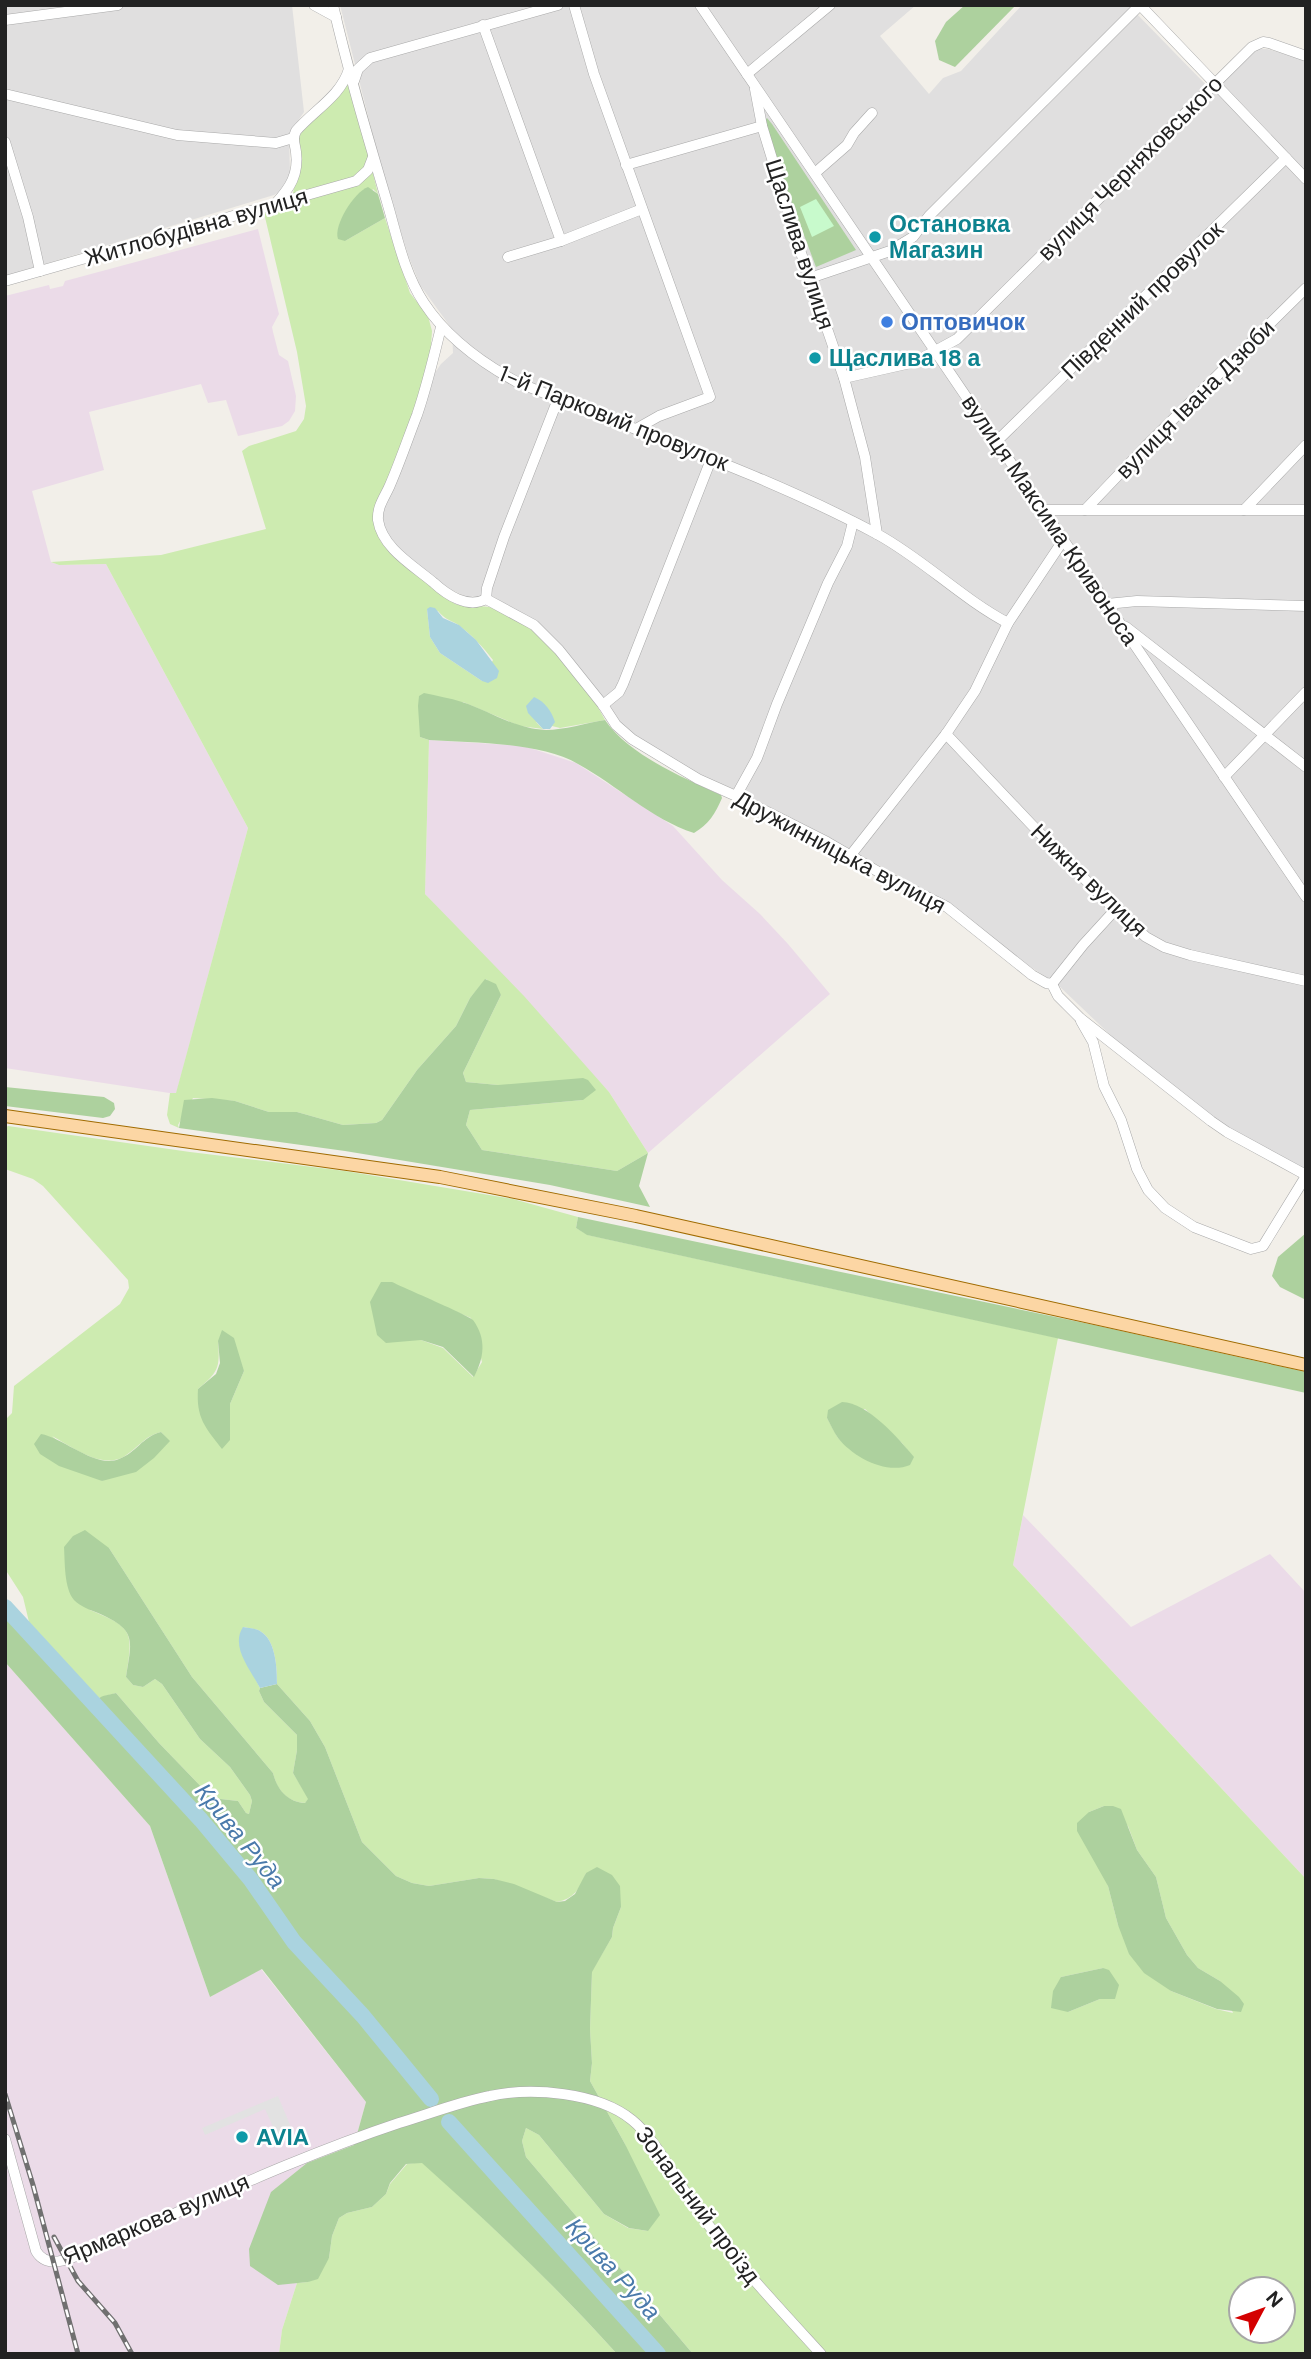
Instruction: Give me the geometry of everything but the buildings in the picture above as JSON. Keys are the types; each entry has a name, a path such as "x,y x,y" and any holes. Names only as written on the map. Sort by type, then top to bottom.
{"main road":[{"path":"5,1116 440,1177 636,1216 1306,1365"}],"street":[{"path":"5,20 118,5"},
{"path":"314,5 336,17"},
{"name":"1-й Парковий провулок","path":"333,5 373,156 411,278 422,301 441,327 487,366 517,382 712,457 877,534"},
{"path":"354,81 358,69 370,58 558,5"},
{"path":"574,5 626,165 710,397 659,416 636,429"},
{"name":"вулиця Максима Кривоноса","path":"700,5 1306,897"},
{"path":"747,74 830,5"},
{"path":"810,278 872,258 913,237 929,216 1140,5 1306,179"},
{"path":"484,25 561,241"},
{"name":"вулиця Черняховського","path":"844,378 915,362 957,339 1252,47 1263,42 1306,56"},
{"path":"276,204 288,190 296,170 293,138 296,131 345,81 350,66"},
{"name":"Щаслива вулиця","path":"754,85 762,126 844,378 865,457 877,534"},
{"path":"5,94 177,135 276,143 293,138"},
{"path":"815,173 847,145 872,113"},
{"path":"626,165 762,126"},
{"path":"5,142 9,170 40,271"},
{"name":"Житлобудівна вулиця","path":"5,281 356,181 368,170 373,156"},
{"name":"Південний провулок","path":"997,441 1286,158"},
{"path":"508,257 561,241 642,209"},
{"name":"вулиця Івана Дзюби","path":"1085,510 1306,288"},
{"name":"Дружинницька вулиця","path":"441,327 418,413 390,486 378,508 378,521 383,535 399,555 447,594 474,603 486,599 534,625 559,650 616,725 632,739 698,779 736,796 947,908 1032,975 1052,984 1058,996 1080,1018 1219,1126 1306,1175"},
{"path":"486,599 487,587 504,537 558,399"},
{"path":"1244,510 1306,445"},
{"path":"603,705 619,692 623,684 712,457"},
{"path":"1044,510 1306,510"},
{"path":"736,796 757,758 828,583 851,535 853,522"},
{"path":"877,534 1008,623"},
{"path":"850,856 946,734 975,691 1008,623 1063,539"},
{"path":"1107,604 1138,601 1306,606"},
{"path":"1118,620 1306,767"},
{"path":"1224,777 1306,692"},
{"name":"Нижня вулиця","path":"946,734 1115,910 1146,937 1164,947 1190,955 1306,981"},
{"path":"1052,984 1083,944 1115,910"},
{"path":"1080,1018 1093,1042 1104,1086 1121,1120 1137,1169 1149,1190 1165,1208 1194,1227 1257,1249 1263,1246 1306,1175"},
{"name":"Зональний проїзд","path":"349,2140 491,2095 545,2093 608,2105 621,2111 641,2127 687,2196 734,2258 821,2354"},
{"name":"Ярмаркова вулиця","path":"5,2139 36,2251 42,2259 51,2262 78,2255 287,2163 349,2140"}],"shaded area":[{"path":"5,5 292,5 304,112 289,134 290,173 285,189 274,195 5,276"},
{"path":"340,5 916,5 880,36 929,94 943,78 961,71 1022,5 1131,5 1212,91 1258,49 1306,60 1306,1172 1217,1123 1124,1048 1058,985 936,896 747,795 696,773 655,750 619,724 526,616 492,596 467,597 445,587 398,550 383,523 383,508 434,374 453,353 452,329 420,285 408,255 381,167"},
{"path":"258,229 279,314 272,327 273,332 279,355 288,361 296,396 295,411 289,421 282,426 238,436 226,400 208,403 201,384 89,412 104,470 32,491 51,562 59,565 106,564 248,828 176,1094 5,1068 5,296 49,285 50,289 63,286 65,281"},
{"path":"429,740 524,746 576,763 673,826 722,880 760,914 830,994 648,1153 609,1092 425,894"},
{"path":"1023,1515 1131,1627 1270,1554 1306,1593 1306,1879 1013,1565"},
{"path":"5,1662 150,1826 210,1997 261,1969 366,2102 354,2145 307,2163 278,2284 297,2283 282,2330 279,2354 5,2354"},
{"path":"278,2096 293,2132 278,2138 265,2109 205,2135 202,2128"}],"green space":[{"path":"965,5 1016,5 955,67 939,60 935,41 946,22"},
{"path":"348,85 378,194 373,189 345,241 385,218 410,293 428,316 432,331 430,359 424,383 375,507 375,525 381,542 394,556 455,604 497,609 529,628 545,641 573,672 605,720 560,728 536,722 543,729 520,726 463,702 420,737 429,740 425,894 524,996 609,1092 648,1153 617,1171 482,1150 466,1125 470,1110 583,1100 466,1082 463,1073 501,995 486,979 470,998 456,1026 417,1070 382,1120 376,1123 343,1125 297,1112 269,1112 235,1101 193,1098 178,1125 179,1128 170,1124 167,1115 170,1093 176,1093 248,828 106,564 59,565 51,562 161,555 266,529 242,451 249,446 296,431 304,419 306,406 297,352 264,213 280,207 293,193 300,163 299,137 306,123","holes":["427,609 438,611 467,632 493,660 482,681 440,653 430,637"]},
{"path":"767,118 856,250 816,267 764,121"},
{"path":"368,187 378,194 385,218 345,241 338,239 337,233 346,210 357,195"},
{"path":"816,199 834,226 812,237 800,207"},
{"path":"424,693 462,702 535,729 560,729 605,720 615,733 642,754 673,773 721,795 722,798 711,818 694,833 649,811 578,764 545,751 420,737 418,706 419,696"},
{"path":"485,979 496,984 501,995 463,1073 466,1082 498,1085 583,1078 596,1090 583,1100 470,1110 466,1125 482,1150 617,1171 648,1153 639,1186 650,1207 550,1185 345,1151 179,1128 184,1100 212,1098 235,1101 269,1112 297,1112 343,1125 376,1123 382,1120 417,1070 456,1026 470,998"},
{"path":"5,1087 104,1097 114,1103 115,1109 110,1116 103,1118 5,1106"},
{"path":"8,1126 345,1171 513,1199 578,1217 576,1228 588,1235 1058,1338 1013,1565 1306,1879 1306,2354 693,2354 526,2157 522,2141 526,2128 539,2135 604,2214 628,2228 648,2231 625,2144 590,2081 592,1971 612,1937 621,1907 586,1873 575,1892 557,1902 494,1879 479,1878 429,1886 396,1876 362,1842 325,1747 310,1721 277,1684 274,1655 265,1635 258,1630 243,1627 253,1674 264,1702 297,1735 293,1773 309,1799 305,1803 288,1798 284,1794 273,1773 192,1677 109,1548 90,1610 123,1627 130,1650 126,1677 133,1685 143,1687 155,1679 162,1684 200,1739 230,1767 250,1795 252,1801 249,1814 238,1801 212,1798 116,1693 98,1698 29,1622 23,1597 5,1569 5,1420 12,1413 14,1386 120,1304 129,1288 128,1280 43,1186 33,1179 5,1169 5,1128","holes":["457,1312 471,1318 482,1362 473,1377 443,1348 421,1340","218,1341 244,1371 230,1404 230,1440 198,1389 217,1368","865,1409 902,1443 913,1457 856,1454 838,1438 827,1418","161,1432 169,1441 102,1481 52,1436 80,1452 100,1460 110,1460 120,1459 152,1435","1104,1806 1128,1826 1137,1850 1156,1877 1166,1918 1187,1955 1198,1968 1220,1981 1233,2013 1171,1991 1118,1925 1089,1812","1103,1968 1115,1999 1100,1999 1068,2012 1061,1977"]},
{"path":"578,1217 1306,1372 1306,1393 587,1235 576,1228"},
{"path":"1306,1233 1306,1300 1280,1287 1272,1276 1278,1257"},
{"path":"381,1282 392,1282 473,1320 482,1341 480,1363 474,1377 443,1347 421,1340 386,1343 377,1335 370,1302"},
{"path":"222,1330 234,1338 244,1371 230,1404 230,1440 222,1449 200,1415 198,1389 216,1374 220,1363 218,1341"},
{"path":"842,1402 862,1408 882,1423 914,1457 910,1465 891,1468 881,1466 861,1458 844,1445 827,1418 828,1410"},
{"path":"161,1432 170,1441 154,1458 136,1472 102,1481 59,1466 40,1454 34,1444 41,1434 90,1457 110,1461 125,1456 149,1437"},
{"path":"85,1530 109,1548 192,1677 273,1773 280,1789 293,1800 305,1803 308,1799 293,1773 297,1735 264,1702 259,1691 260,1688 277,1684 310,1721 325,1747 362,1842 396,1876 429,1886 479,1878 494,1879 514,1884 557,1902 565,1901 575,1894 586,1873 597,1867 612,1875 620,1886 621,1907 612,1937 592,1972 590,2081 660,2215 648,2231 629,2228 604,2214 539,2135 526,2128 522,2141 526,2157 693,2354 617,2354 522,2256 422,2163 406,2164 390,2183 386,2194 372,2207 347,2213 339,2218 332,2236 329,2258 318,2279 278,2285 250,2266 249,2249 271,2192 307,2163 354,2145 366,2102 262,1969 210,1997 150,1826 5,1662 5,1612 86,1704 116,1693 212,1798 238,1801 249,1814 252,1801 250,1795 230,1767 200,1739 162,1684 155,1679 143,1687 133,1685 126,1677 130,1645 126,1631 111,1619 85,1608 71,1595 68,1589 64,1547 73,1536"},
{"path":"1104,1806 1121,1809 1137,1850 1156,1877 1166,1918 1187,1955 1198,1968 1239,1997 1244,2004 1241,2012 1217,2009 1171,1991 1144,1973 1129,1954 1108,1886 1077,1831 1077,1823 1089,1812"},
{"path":"1103,1968 1109,1970 1119,1985 1115,1999 1100,1999 1068,2012 1051,2008 1053,1991 1061,1977"},
{"path":"422,2162 522,2255 617,2354 279,2354 282,2330 297,2283 308,2282 329,2258 332,2236 339,2218 347,2213 372,2207 386,2194 390,2184 407,2164"}],"water":[{"path":"435,608 443,618 459,625 476,640 499,671 497,678 488,683 482,681 440,653 430,637 427,609"},
{"path":"534,697 552,714 555,722 550,729 543,729 528,713 526,706"},
{"path":"243,1627 258,1630 269,1641 277,1670 277,1684 260,1688 240,1650"}],"waterway":[{"name":"Крива Руда","path":"5,1607 201,1820 251,1880 294,1942 363,2016 431,2099"},
{"name":"Крива Руда","path":"449,2122 658,2354"}],"railway":[{"path":"5,2094 33,2185 78,2354"},
{"path":"54,2237 78,2281 115,2323 132,2354"}],"place":[{"name":"Остановка Магазин","path":"875,237"},
{"name":"Оптовичок","path":"887,322"},
{"name":"Щаслива 18 а","path":"815,358"},
{"name":"AVIA","path":"242,2137"}]}
